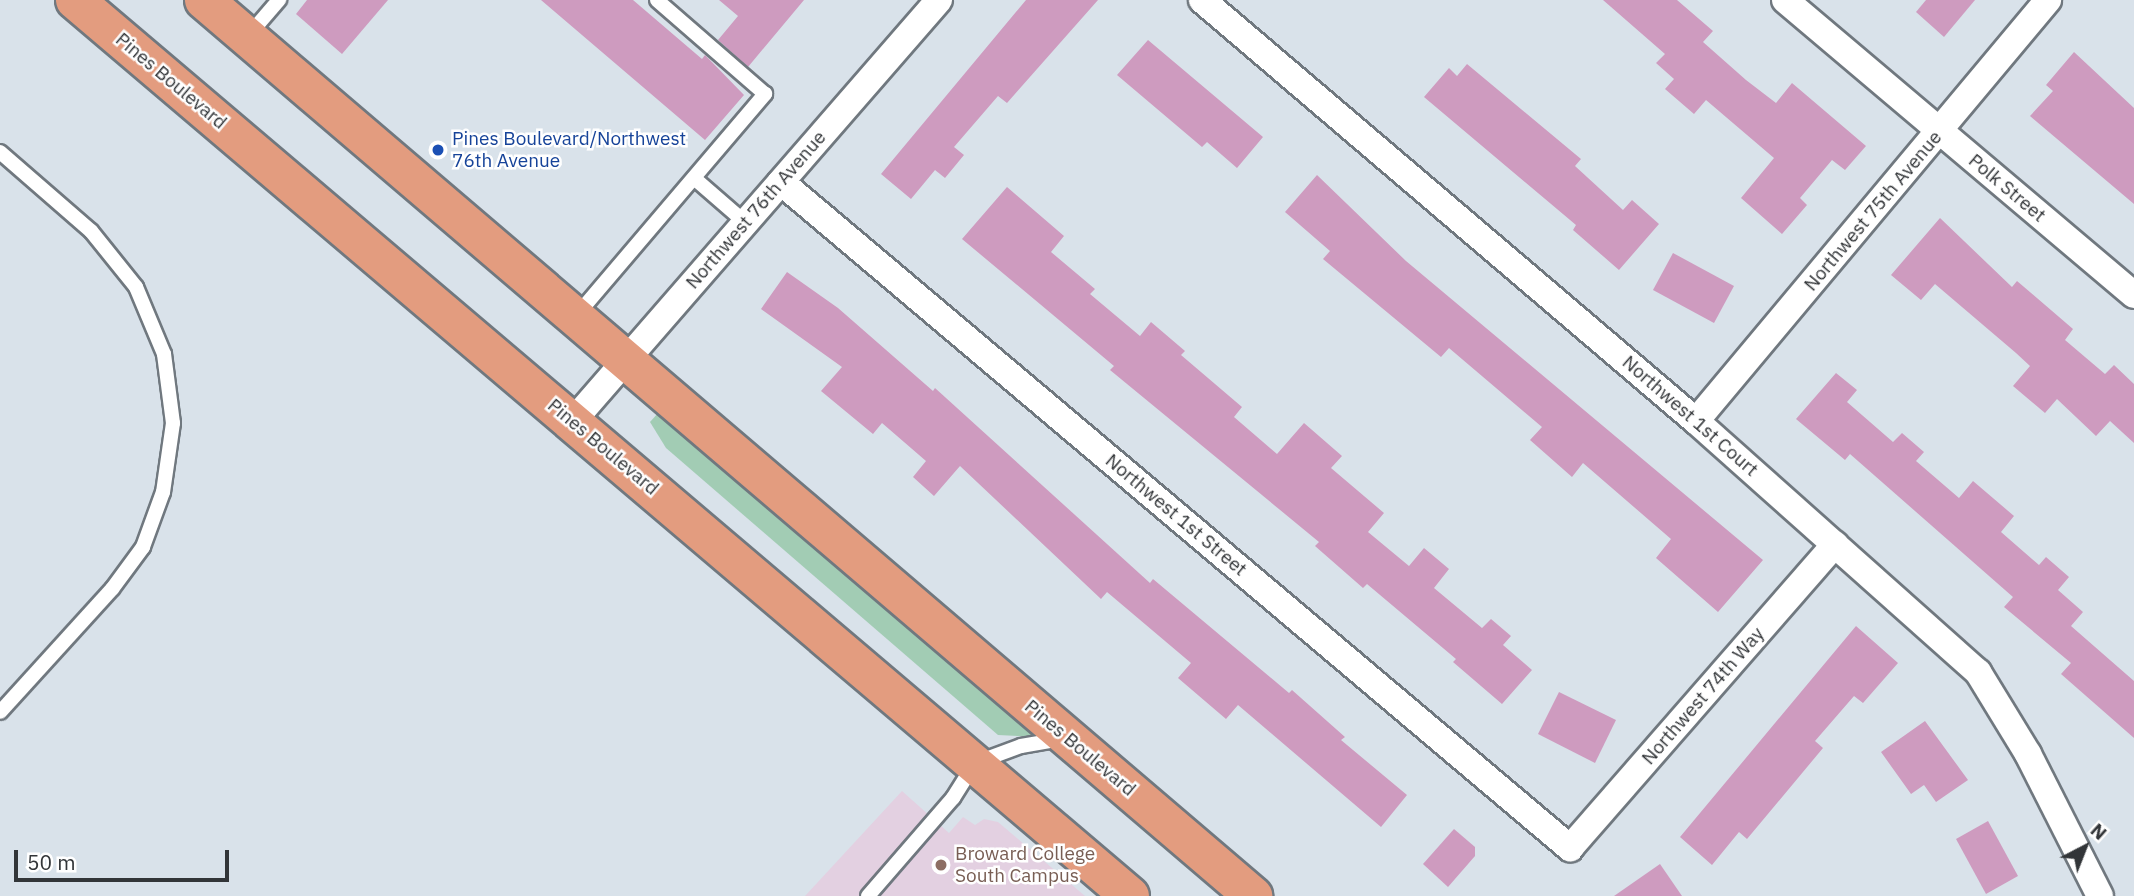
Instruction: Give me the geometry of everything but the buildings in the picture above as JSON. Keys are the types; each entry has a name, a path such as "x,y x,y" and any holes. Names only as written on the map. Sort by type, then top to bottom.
{"highway":[{"name":"Pines Boulevard","path":"75,0 1130,896"},
{"name":"Pines Boulevard","path":"204,0 1253,896"}],"street":[{"name":"Northwest 76th Avenue","path":"573,421 939,0"},
{"name":"Northwest 1st Court","path":"1202,0 1696,421 1978,672 2028,754 2100,896"},
{"name":"Polk Street","path":"1785,0 2134,295"},
{"name":"Northwest 75th Avenue","path":"1696,421 2048,0"},
{"name":"Northwest 1st Street","path":"782,182 1570,848"},
{"name":"Northwest 74th Way","path":"1570,848 1835,544"}],"lane":[{"path":"248,37 279,0"},
{"path":"575,317 765,94 657,0"},
{"path":"0,152 91,231 136,287 164,354 173,423 163,492 143,547 112,589 0,712"},
{"path":"694,178 746,223"},
{"path":"868,896 953,798 975,763 1021,746 1068,738"}],"shaded area":[{"name":"Broward College South Campus","path":"902,791 949,833 963,817 975,825 984,819 998,822 1085,896 805,896"}],"green space":[{"path":"659,412 1036,737 998,735 666,448 650,422"}],"place":[{"name":"Pines Boulevard/Northwest 76th Avenue","path":"438,150"},
{"name":"Broward College South Campus","path":"941,865"}]}
